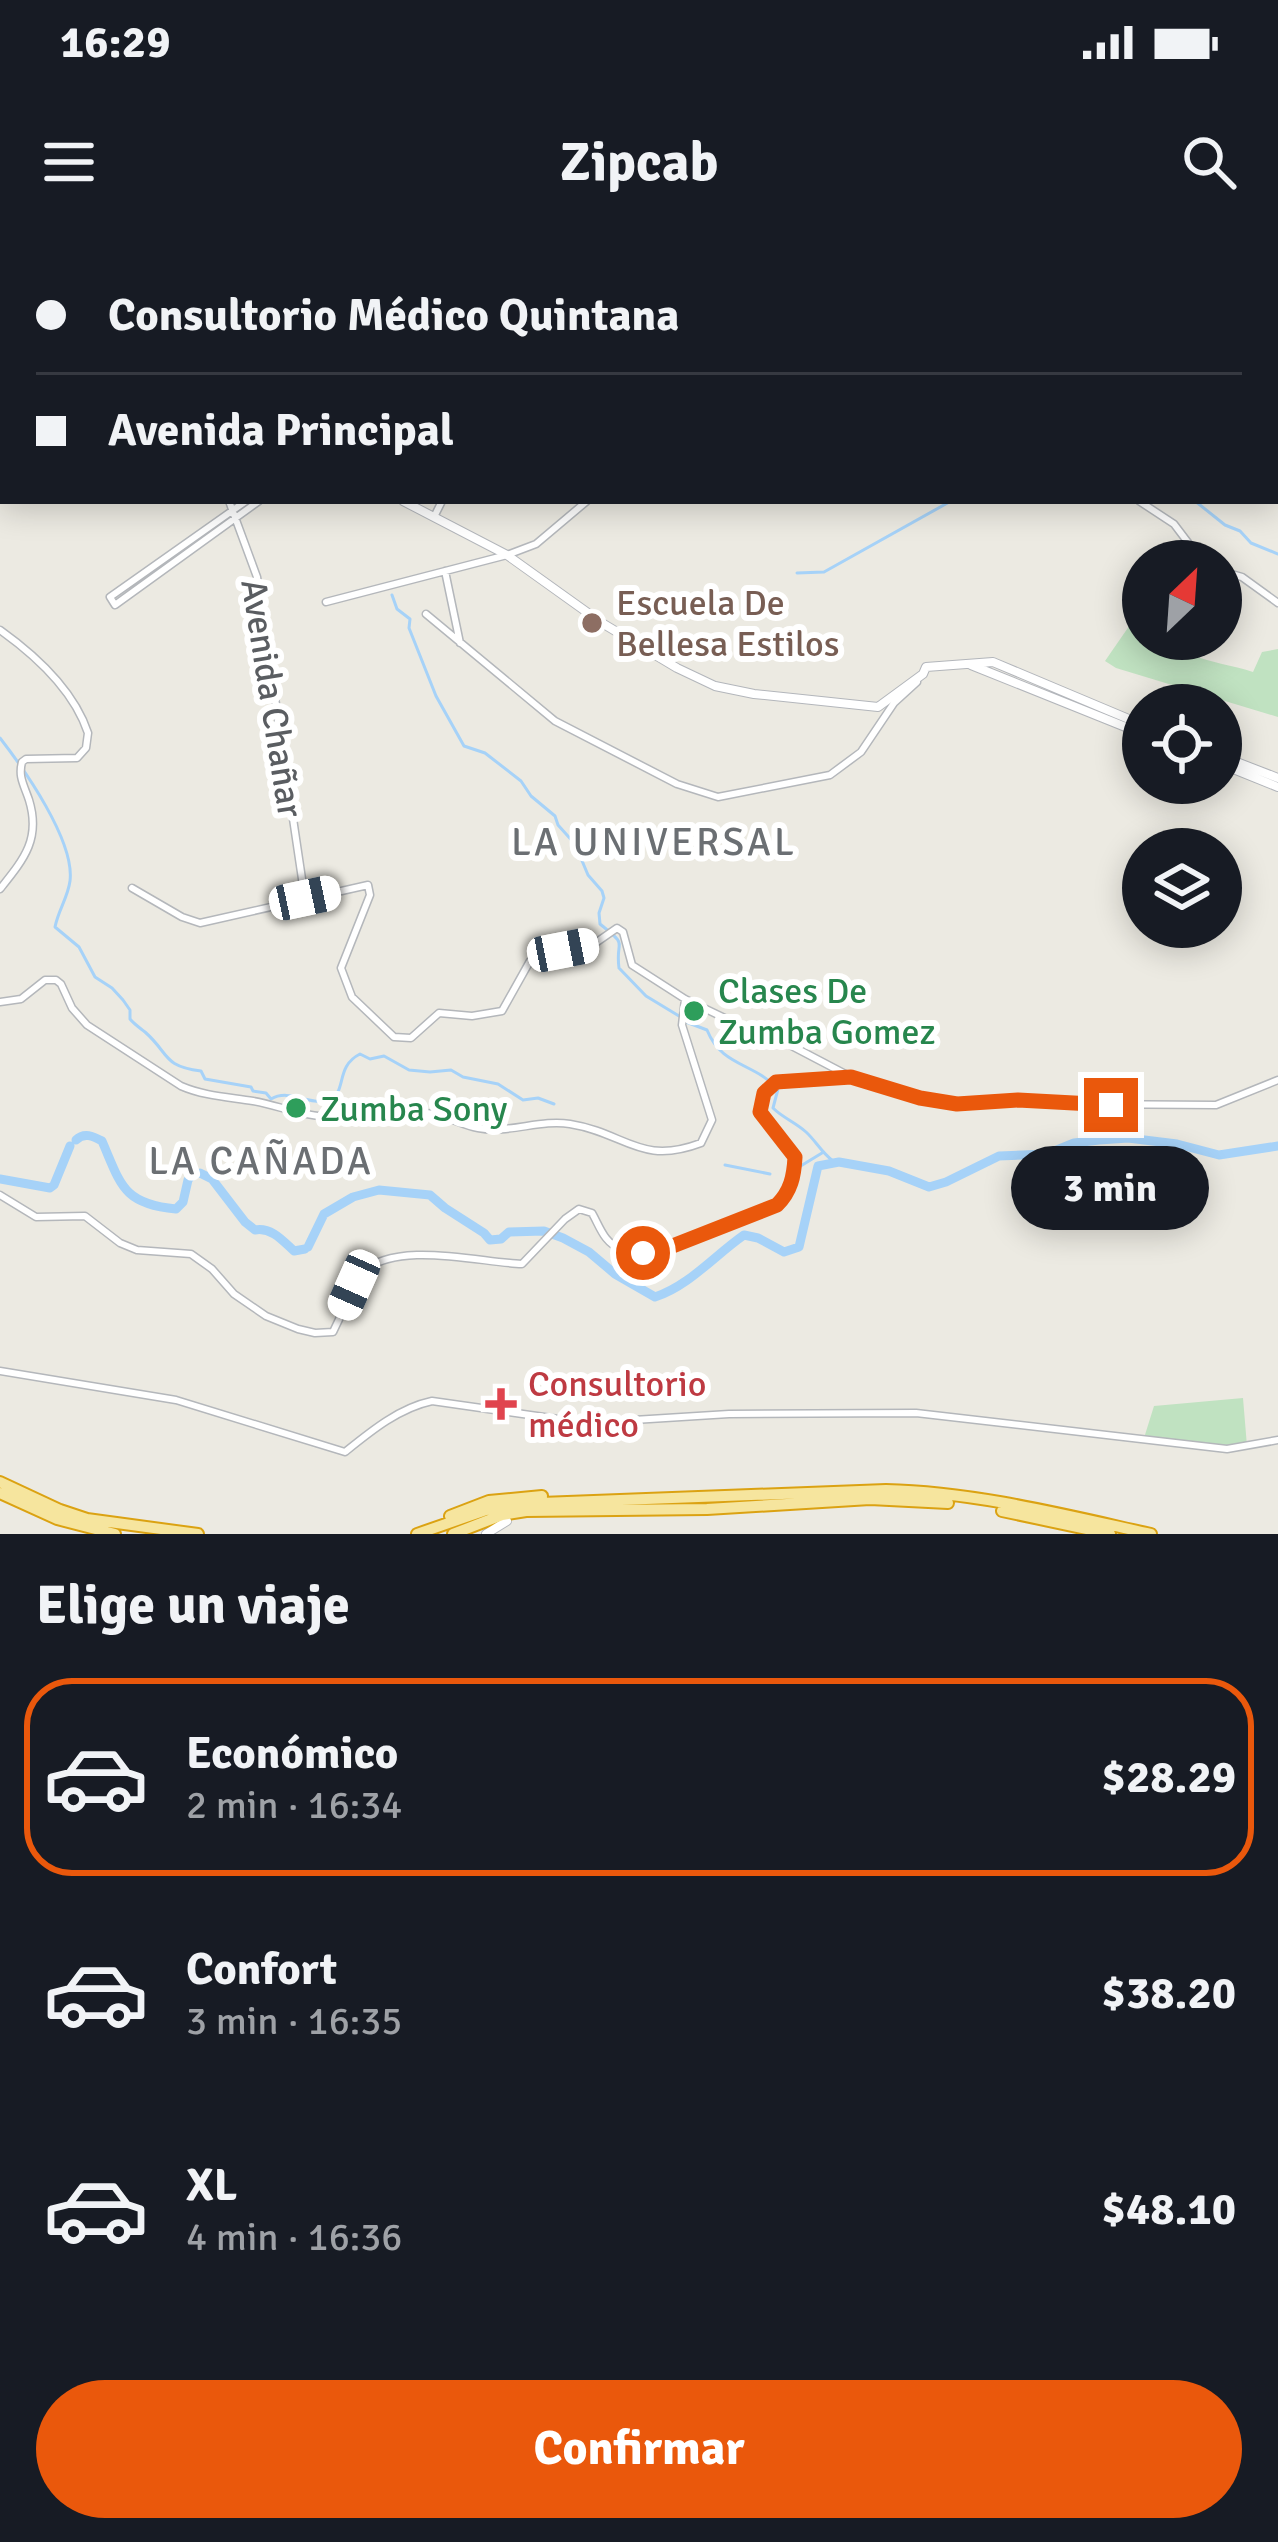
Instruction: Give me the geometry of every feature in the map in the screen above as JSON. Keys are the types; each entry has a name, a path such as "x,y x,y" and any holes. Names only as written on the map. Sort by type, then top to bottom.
{"highway":[{"path":"0,1482 86,1519 198,1534"},
{"path":"744,1502 882,1490 922,1492 1151,1534"},
{"path":"0,1492 56,1519 115,1534"},
{"path":"417,1534 489,1501 532,1496 564,1505"},
{"path":"471,1533 502,1515 564,1505 870,1499 1002,1511 1110,1534"},
{"path":"471,1533 507,1522 556,1516 564,1505"}],"main road":[{"path":"409,504 507,555 602,623 715,686 878,707 926,667 993,662 1122,716"},
{"path":"970,664 1122,726"},
{"path":"1242,767 1278,778"},
{"path":"1242,770 1278,788"}],"street":[{"name":"Avenida Chañar","path":"230,504 257,577 305,898"},
{"path":"233,515 243,504"},
{"path":"112,601 254,504"},
{"path":"434,517 440,504"},
{"path":"326,602 536,544 583,504"},
{"path":"1143,504 1174,524 1186,540"},
{"path":"445,571 460,643"},
{"path":"1242,577 1278,603"},
{"path":"426,614 555,721 677,784 718,797 830,775 860,752 894,703 923,674"},
{"path":"0,630 26,648 58,683 88,733 86,748 77,758 26,759 20,765 33,836 0,889"},
{"path":"131,888 200,923 368,885 370,895 341,968 352,997 394,1037 411,1038 439,1013 472,1016 502,1011 530,961 594,944 617,928 623,932 632,965 685,999 767,1033 851,1077 920,1098 957,1104 1018,1100 1216,1105 1278,1080"},
{"path":"0,1002 21,999 51,979 61,984 71,1008 87,1025 198,1093 315,1117 428,1113 477,1128 508,1129 564,1123 603,1132 643,1151 681,1150 701,1143 712,1120 682,1025 685,999"},
{"path":"0,1195 36,1217 83,1216 120,1243 145,1252 191,1254 266,1316 298,1329 332,1332 368,1267 416,1255 522,1264 579,1209 592,1213 613,1245 643,1253 777,1205 789,1189 795,1157 760,1112 764,1093 772,1084 851,1077"},
{"path":"0,1372 176,1400 345,1452 410,1408 432,1401 586,1423 729,1414 916,1412 1227,1449 1278,1440"}],"green space":[{"path":"1122,636 1122,660 1208,660 1253,672 1262,652 1278,649 1278,717 1242,706 1242,684 1169,684 1105,661"},
{"path":"1243,1398 1247,1446 1144,1438 1154,1406"}],"waterway":[{"path":"797,573 824,572 946,504"},
{"path":"1199,504 1251,543 1278,554"},
{"path":"392,595 397,609 410,619 409,628 436,696 464,746 485,753 555,816 602,891 600,924 618,941 619,968 646,996 679,1016"},
{"path":"0,738 46,806 65,846 70,881 55,927 79,947 95,977 112,988 130,1010 130,1019 173,1062 201,1071 205,1079 251,1087 271,1099 285,1095 321,1101 338,1092 352,1059 360,1054 370,1059 384,1056 409,1070 451,1070 498,1084 523,1100 538,1098 554,1104"},
{"path":"686,1022 707,1030 729,1058 778,1089 773,1108 806,1132 833,1161"},
{"path":"76,1140 85,1135 102,1141 120,1181 134,1197 176,1209 183,1202 188,1180 200,1173 212,1179 255,1230 272,1233 294,1251 305,1249"},
{"path":"308,1247 324,1214 353,1197 379,1190 430,1195 490,1240 509,1232 544,1231 589,1252 655,1297 690,1278 744,1235 784,1252 799,1247 818,1166 839,1162 889,1171 929,1187 999,1156 1047,1154 1074,1143 1099,1140 1177,1144 1219,1155 1278,1146"},
{"path":"0,1179 50,1188 70,1146"},
{"path":"799,1167 822,1153"},
{"path":"725,1165 770,1174"}],"place":[{"name":"Escuela De Bellesa Estilos","path":"592,623"},
{"name":"Clases De Zumba Gomez","path":"694,1011"},
{"name":"Zumba Sony","path":"296,1108"},
{"name":"Consultorio médico","path":"501,1404"}],"district":[{"name":"LA UNIVERSAL","path":"654,841"},
{"name":"LA CAÑADA","path":"261,1160"}],"route":[{"path":"643,1253 670,1247 783,1199 794,1176 795,1157 760,1112 764,1093 776,1082 851,1077 957,1104 1018,1100 1111,1105"}]}
